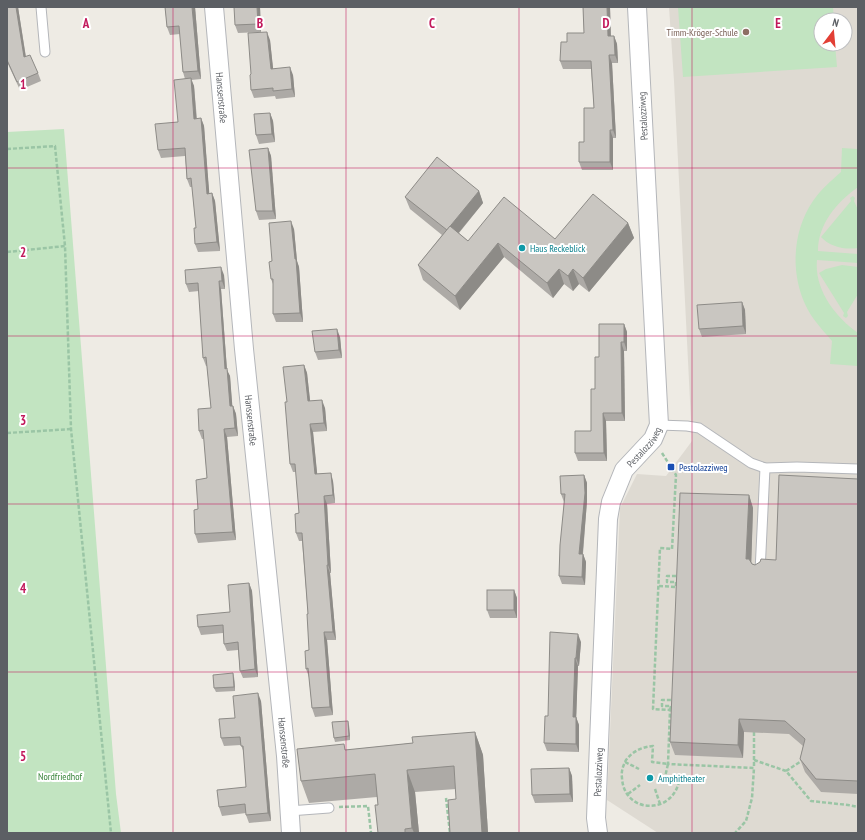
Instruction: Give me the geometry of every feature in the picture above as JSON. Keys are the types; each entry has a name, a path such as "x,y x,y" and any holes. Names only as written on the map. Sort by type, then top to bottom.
{"street":[{"name":"Hanssenstraße","path":"214,7 244,349 286,756 291,833"},
{"name":"Pestalozziweg","path":"598,833 596,818 608,519 611,502 624,470 656,432 637,7"}],"lane":[{"path":"42,7 45,52"},
{"path":"656,432 686,426 700,428 751,463 765,468 797,467 858,470"},
{"path":"760,572 765,468"},
{"path":"289,811 329,808"}],"path":[{"path":"7,149 55,146 65,246 72,428 111,833"},
{"path":"7,252 65,246"},
{"path":"7,433 72,428"},
{"path":"656,432 676,475 672,549 660,548 653,709 670,710"},
{"path":"658,586 676,587 676,582 667,582 667,576 682,576"},
{"path":"677,700 662,700 662,706 671,706 668,764 665,777 680,776 677,790 670,799 660,804 646,805 638,803 624,789 622,771 625,762 630,756 643,748 653,746 652,762 668,764 754,768"},
{"path":"736,833 746,821 752,798 754,732"},
{"path":"786,771 809,757"},
{"path":"754,760 786,771 811,801 848,805 858,808"},
{"path":"625,762 639,769"},
{"path":"628,794 640,785"},
{"path":"655,789 660,804"},
{"path":"446,798 450,833"},
{"path":"329,808 368,806 371,833"}],"shaded area":[{"path":"669,7 858,7 858,833 658,833 607,800 620,508 637,474 666,476 692,441"}],"green space":[{"name":"Timm-Kröger-Schule","path":"678,7 833,7 833,12 813,12 813,52 836,52 837,67 683,77"},
{"name":"Nordfriedhof","path":"64,129 116,794 121,833 7,833 7,132"},
{"path":"842,148 858,149 858,187 850,193 830,214 821,232 818,251 858,254 858,263 817,260 817,271 823,292 834,311 858,333 858,366 830,364 832,341 807,309 800,291 796,265 798,238 806,212 826,185 841,172"},
{"path":"853,196 855,198 854,201 858,210 858,248 848,249 833,245 821,237 851,201 850,198"},
{"path":"842,265 858,267 858,294 847,312 848,316 846,318 843,316 844,313 819,273 826,269"}],"building":[{"path":"7,7 16,7 24,57 30,55 38,73 17,82 7,60"},
{"path":"165,7 192,7 198,71 183,72 179,26 167,27"},
{"path":"234,7 257,7 258,24 235,25"},
{"path":"583,7 607,7 608,36 614,36 615,55 609,55 613,130 610,130 610,162 579,162 579,142 584,142 584,108 594,108 591,61 560,61 561,42 567,42 567,33 584,33"},
{"path":"267,32 271,69 290,67 292,89 273,91 273,88 251,90 248,33"},
{"path":"191,78 194,119 201,118 207,194 212,193 217,242 195,244 194,228 196,228 191,178 187,179 185,148 158,150 155,124 178,122 174,80"},
{"path":"270,113 272,134 256,135 254,114"},
{"path":"268,148 273,211 256,211 249,150"},
{"path":"437,157 479,191 447,230 405,197"},
{"path":"593,194 628,223 583,278 573,269 568,276 559,269 547,283 498,243 455,296 418,265 450,226 468,241 504,197 555,239"},
{"path":"291,221 296,259 300,313 273,314 273,279 271,279 269,262 272,261 269,223"},
{"path":"221,267 222,281 219,281 225,369 227,368 230,406 233,406 235,428 224,429 233,532 195,534 194,510 198,509 196,480 207,478 203,430 199,431 198,409 211,408 206,357 203,358 198,283 186,284 185,270"},
{"path":"742,302 743,326 699,329 697,305"},
{"path":"599,324 624,324 624,342 621,342 622,413 603,413 604,453 575,453 575,431 591,431 591,389 595,389 595,357 599,357"},
{"path":"337,329 339,350 315,352 312,331"},
{"path":"304,365 308,401 322,400 324,423 310,424 315,474 331,473 333,495 324,496 327,565 333,632 324,632 330,707 312,708 308,668 306,669 305,651 309,650 308,614 302,533 296,533 295,514 299,513 295,464 290,464 285,402 287,402 283,367"},
{"path":"584,475 585,493 579,554 583,554 582,577 559,576 560,545 565,494 561,494 560,476"},
{"path":"779,475 858,479 858,781 816,779 800,759 805,739 785,721 739,719 738,745 670,742 680,493 749,495 746,559 749,559 752,564 755,565 760,562 761,559 776,560"},
{"path":"249,583 255,669 240,671 238,642 224,644 223,625 198,627 197,615 230,612 228,585"},
{"path":"487,590 514,590 514,610 487,610"},
{"path":"550,632 578,634 575,658 573,717 576,717 576,744 544,743 545,716 548,716"},
{"path":"233,673 234,687 214,688 213,675"},
{"path":"258,693 268,813 246,815 245,804 219,807 217,790 246,787 243,746 241,746 240,737 221,738 219,719 235,718 233,696"},
{"path":"348,721 349,736 334,738 332,722"},
{"path":"475,732 482,833 450,833 448,800 456,799 454,766 407,770 412,828 405,829 405,833 378,833 375,805 378,805 375,774 301,781 297,749 344,744 345,750 413,743 412,737"},
{"path":"569,768 570,794 532,795 531,769"}],"place":[{"name":"Timm-Kröger-Schule","path":"746,32"},
{"name":"Haus Reckeblick","path":"522,248"},
{"name":"Pestolazziweg","path":"671,467"},
{"name":"Amphitheater","path":"650,778"}]}
